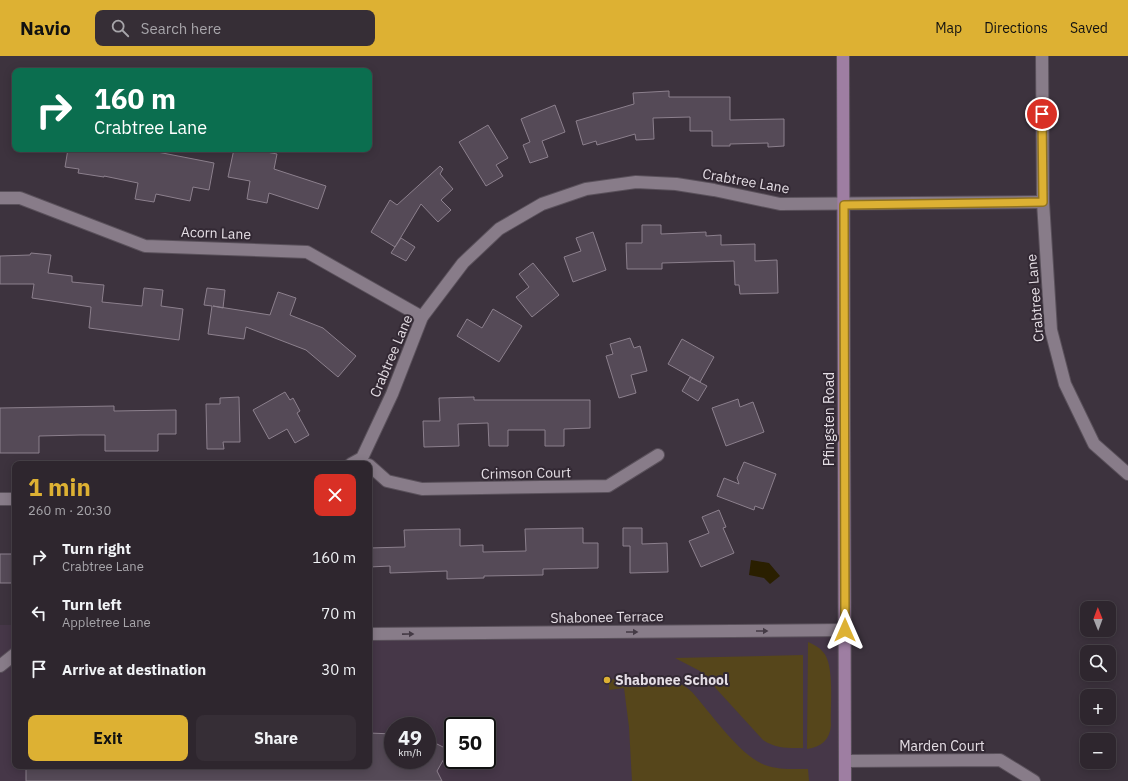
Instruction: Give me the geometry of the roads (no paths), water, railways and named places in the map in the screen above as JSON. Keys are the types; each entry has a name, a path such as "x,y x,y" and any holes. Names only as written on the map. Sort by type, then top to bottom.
{"main road":[{"name":"Pfingsten Road","path":"843,56 845,781"}],"street":[{"path":"1042,56 1043,202"},
{"name":"Crabtree Lane","path":"366,461 422,317 463,263 499,229 542,204 586,189 636,182 676,184 780,204 844,205 1043,202 1050,330 1065,384 1094,444 1128,474"},
{"name":"Acorn Lane","path":"0,198 20,198 145,246 307,252 422,317"},
{"name":"Crimson Court","path":"372,467 387,481 422,489 608,486 658,456"},
{"path":"0,499 12,499"},
{"name":"Shabonee Terrace","path":"372,634 845,630"},
{"path":"0,666 12,656"},
{"name":"Marden Court","path":"845,761 1000,760 1034,781"}],"place":[{"name":"Shabonee School","path":"607,680"}]}
